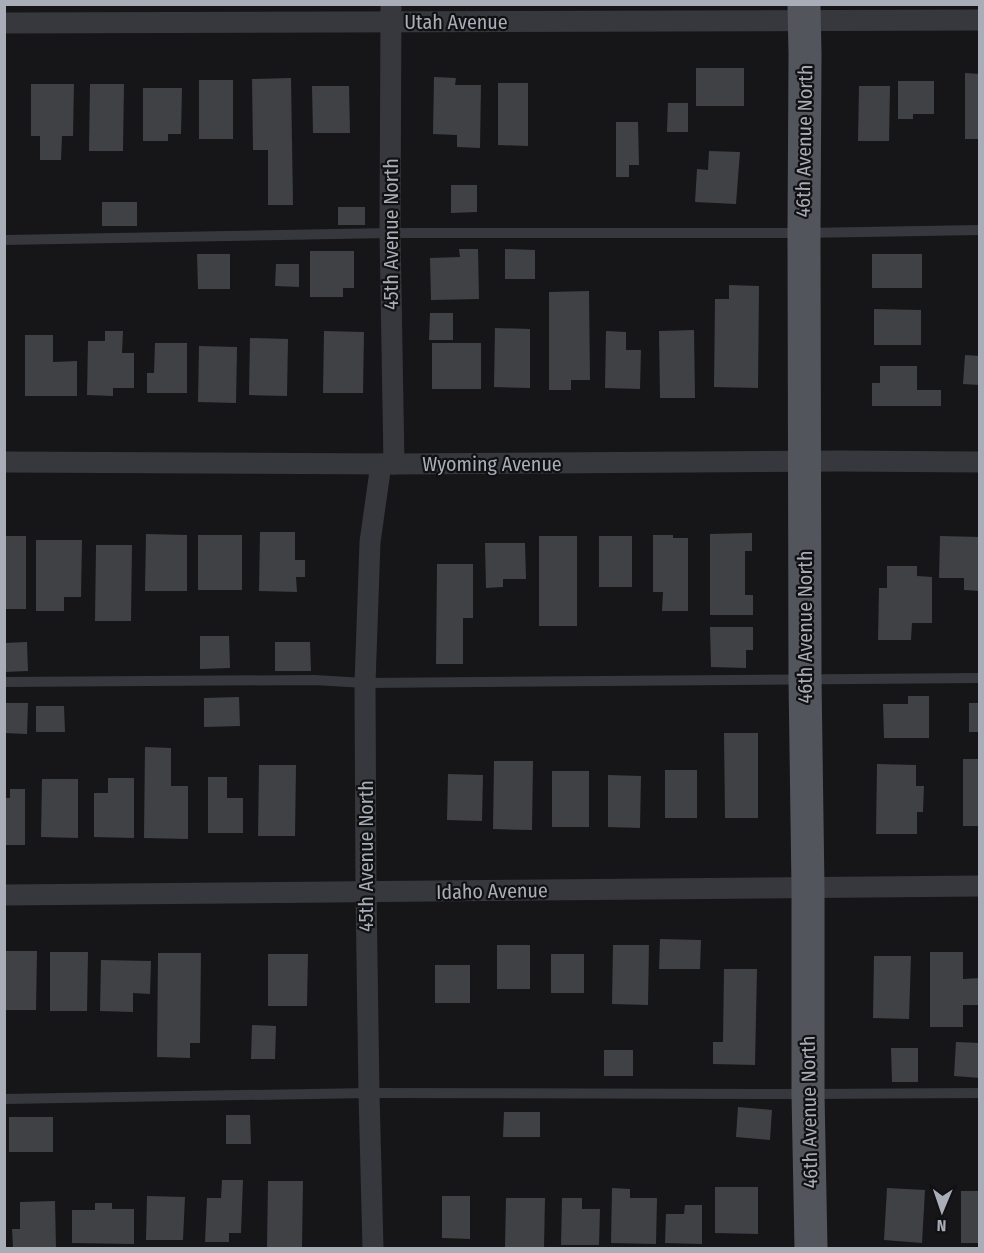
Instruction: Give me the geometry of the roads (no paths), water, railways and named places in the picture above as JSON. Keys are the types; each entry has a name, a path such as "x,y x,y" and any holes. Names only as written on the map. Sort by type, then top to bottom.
{"main road":[{"name":"46th Avenue North","path":"805,12 805,679 811,1248"}],"street":[{"name":"Utah Avenue","path":"4,23 391,13 805,12 980,20"},
{"name":"45th Avenue North","path":"374,1248 369,1093 365,683 370,542 388,464 391,13"},
{"name":"Wyoming Avenue","path":"4,462 388,464 980,462"},
{"name":"Idaho Avenue","path":"4,895 980,886"}],"lane":[{"path":"4,240 390,233 804,233 980,230"},
{"path":"4,682 314,680 365,683 980,678"},
{"path":"4,1099 369,1093 980,1092"}]}
